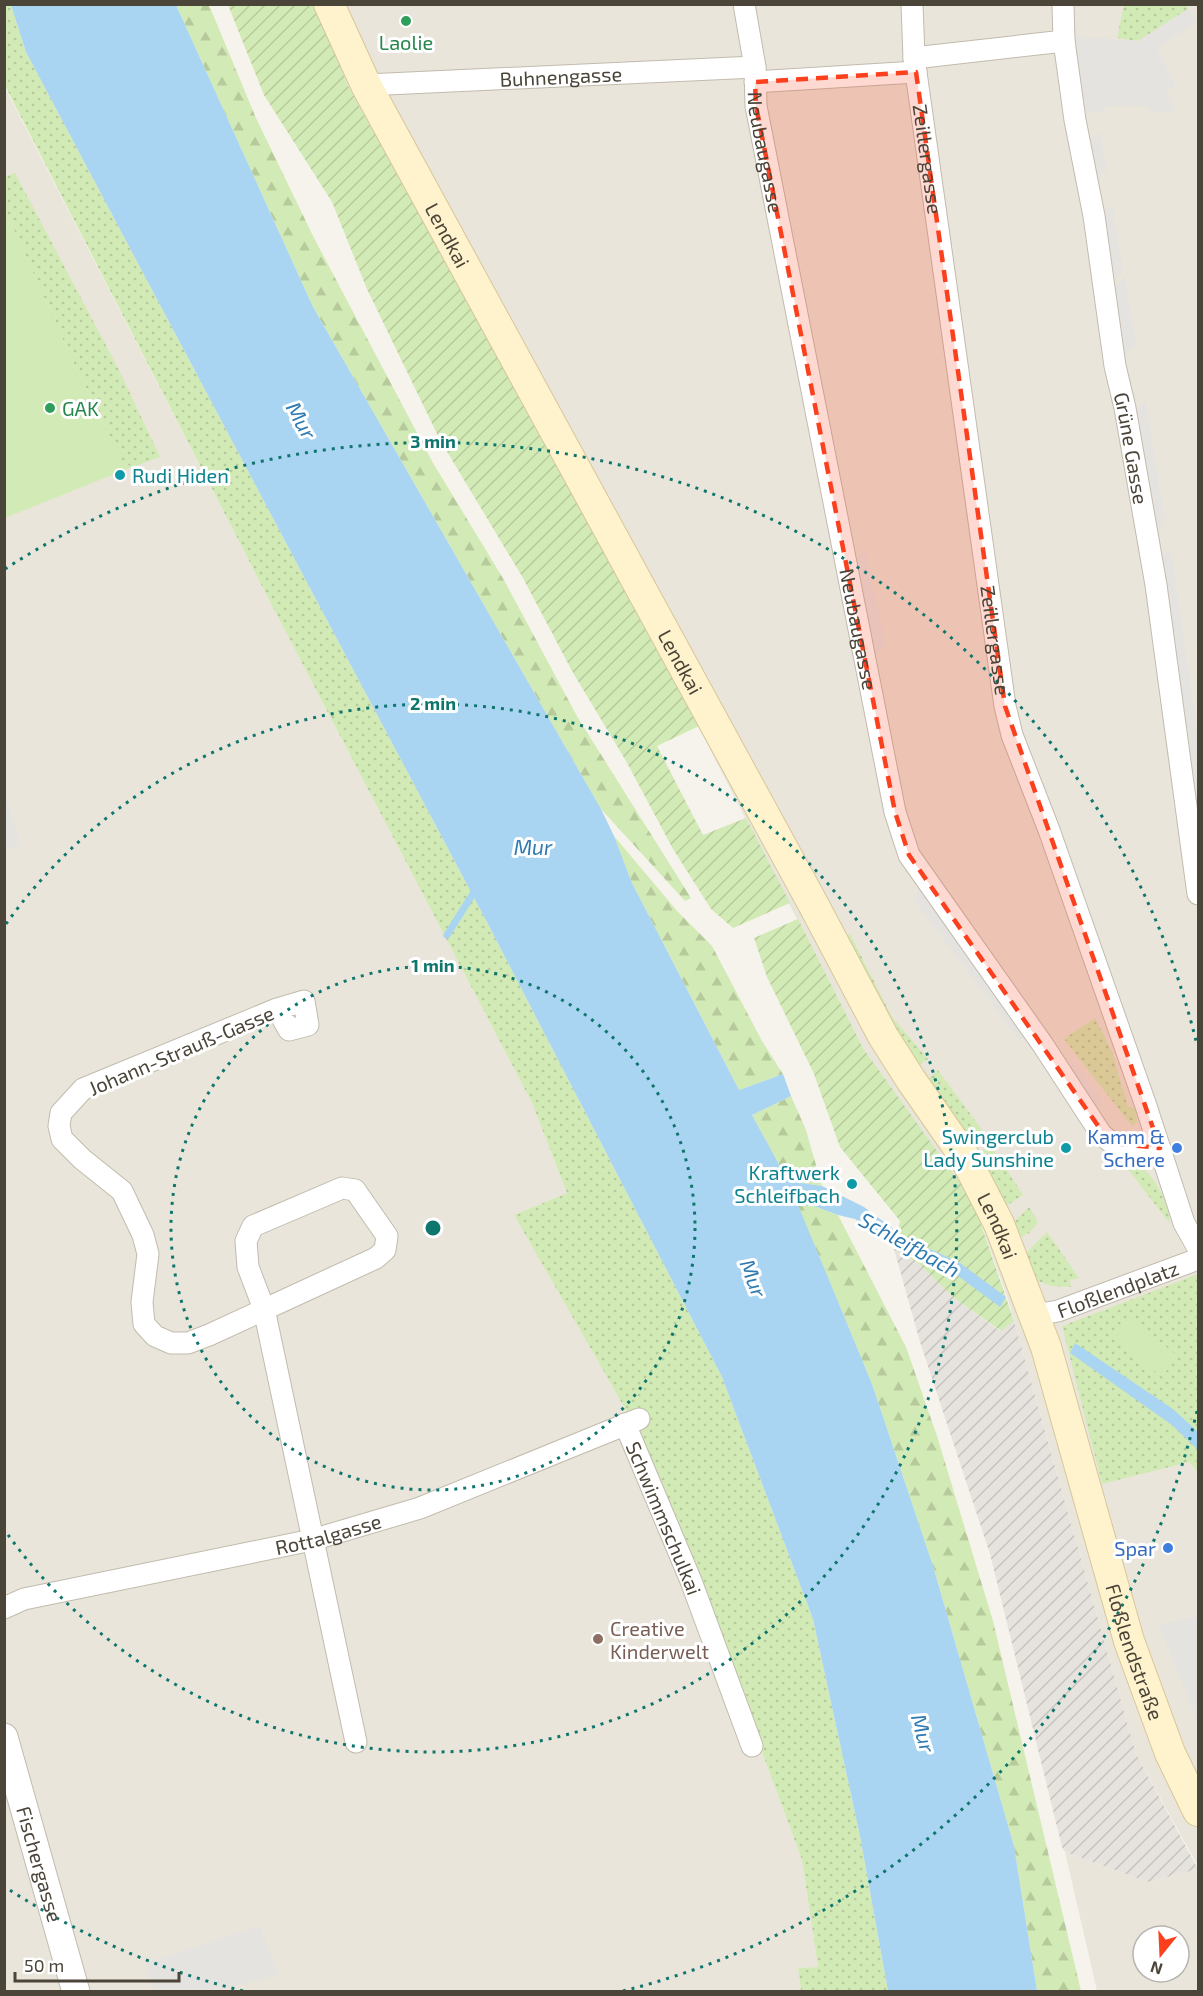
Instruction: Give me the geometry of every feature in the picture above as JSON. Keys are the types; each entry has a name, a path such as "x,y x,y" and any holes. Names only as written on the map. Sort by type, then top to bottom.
{"main road":[{"name":"Lendkai","path":"328,4 366,85 883,1036 981,1185 1035,1315"},
{"name":"Floßlendstraße","path":"1035,1315 1129,1641 1170,1753 1198,1811"}],"street":[{"name":"Neubaugasse","path":"744,4 755,75 756,106 895,812 909,855 1043,1045 1101,1134 1110,1143 1127,1147 1160,1148"},
{"name":"Zeillergasse","path":"912,4 915,65 1005,706 1012,735 1049,830 1184,1223 1198,1248"},
{"name":"Grüne Gasse","path":"1063,4 1064,40 1075,120 1094,216 1115,366 1125,408 1155,585 1198,894"},
{"name":"Buhnengasse","path":"366,85 755,75 915,65 1064,40"},
{"name":"Johann-Strauß-Gasse","path":"308,1025 304,1001 277,1009 83,1089 61,1113 58,1126 62,1139 82,1159 122,1191 143,1235 148,1254 142,1302 144,1324 156,1336 171,1343 188,1343 264,1309 376,1258 385,1250 387,1236 355,1190 342,1188 253,1226 246,1241 248,1268 264,1309 356,1742"},
{"name":"Floßlendplatz","path":"1035,1315 1058,1311 1198,1259"},
{"name":"Rottalgasse","path":"4,1608 24,1599 312,1540 420,1508 632,1422"},
{"name":"Schwimmschulkai","path":"632,1422 752,1746"},
{"name":"Fischergasse","path":"4,1737 76,1992"}],"highlighted area":[{"path":"916,72 1005,706 1160,1148 1110,1143 909,855 895,812 756,106 755,82"}],"shaded area":[{"path":"317,5 1198,5 1198,1866 1136,1754 1008,1299 973,1201 863,1048 698,726 533,420 347,84"},
{"path":"1188,9 1197,22 1157,48 1176,86 1166,93 1176,111 1150,112 1149,106 1105,106 1105,112 1082,111 1073,36 1138,41"},
{"path":"4,86 532,1103 567,1193 514,1215 635,1426 743,1701 802,1860 818,1967 798,1968 801,1991 5,1991"},
{"path":"1100,132 1107,170 1092,181 1086,143"},
{"path":"1112,204 1123,272 1110,282 1100,215"},
{"path":"1125,277 1136,345 1121,357 1111,288"},
{"path":"1146,401 1165,523 1155,533 1135,410"},
{"path":"1171,549 1198,737 1198,819 1159,558"},
{"path":"865,551 886,644 874,658 855,559"},
{"path":"4,792 21,845 5,849 4,849"},
{"path":"922,884 1027,1032 1020,1041 914,900"},
{"path":"1071,1059 1101,1100 1096,1114 1067,1074"},
{"path":"894,1249 918,1263 954,1298 1000,1331 1014,1321 1136,1754 1198,1869 1148,1882 1065,1852 1062,1847 990,1554 920,1342"},
{"path":"1198,1616 1198,1724 1159,1625"},
{"path":"1065,1852 1148,1882 1198,1869 1198,1991 1097,1991"},
{"path":"260,1926 279,1974 218,1991 154,1991 146,1963"}],"green space":[{"path":"5,5 11,5 26,52 488,924 722,1377 813,1619 860,1836 888,1991 801,1991 798,1968 818,1967 802,1860 743,1701 635,1426 514,1215 567,1193 532,1103 267,596 5,86"},
{"path":"176,5 209,5 256,118 314,238 433,463 504,580 578,718 691,898 685,901 601,809 313,307"},
{"path":"228,5 317,5 347,84 699,726 657,746 703,835 746,818 790,903 733,928 711,909 673,849 626,761 572,671 523,578 440,440 367,289 332,202 264,95"},
{"path":"1124,5 1185,5 1188,9 1138,41 1117,38"},
{"path":"15,173 120,372 160,457 133,467 123,463 69,353 5,210 4,177"},
{"name":"GAK","path":"5,210 69,353 123,463 132,467 5,518"},
{"path":"614,836 678,912 712,946 762,1041 783,1074 739,1090 632,883"},
{"path":"798,919 863,1048 973,1201 1014,1321 1001,1331 954,1298 918,1263 894,1249 900,1221 840,1147 814,1074 767,977 754,938"},
{"path":"850,934 892,1017 928,1059 915,1068 842,939"},
{"path":"1095,1018 1112,1052 1128,1107 1135,1109 1137,1122 1132,1126 1064,1039"},
{"path":"938,1070 985,1134 977,1140 969,1142 925,1082"},
{"path":"791,1096 806,1130 822,1186 788,1181 752,1115"},
{"path":"991,1146 1023,1195 1006,1206 980,1159 983,1150"},
{"path":"1126,1155 1143,1168 1156,1184 1166,1203 1170,1224 1125,1165 1120,1156"},
{"path":"797,1204 814,1206 838,1215 906,1347 937,1436 993,1621 1081,1991 1037,1991 1014,1846 933,1566 872,1384"},
{"path":"1029,1207 1038,1222 1029,1233 1019,1238 1013,1223"},
{"path":"1047,1232 1079,1278 1070,1280 1071,1287 1051,1286 1036,1280 1025,1254"},
{"path":"1198,1274 1198,1471 1189,1462 1102,1484 1062,1326"},
{"path":"1130,1319 1178,1356 1162,1377 1114,1340"}],"water":[{"name":"Mur","path":"11,5 176,5 313,307 601,809 632,883 739,1090 783,1074 791,1096 752,1115 788,1181 822,1186 864,1207 904,1237 960,1263 1006,1297 1000,1307 954,1273 899,1249 855,1219 814,1206 798,1205 872,1384 933,1566 1014,1846 1037,1991 888,1991 860,1836 813,1619 722,1377 488,924 26,52"},
{"path":"1075,1343 1173,1409 1198,1432 1198,1450 1172,1425 1070,1353"}],"waterway":[{"path":"447,935 476,889"}],"place":[{"name":"Laolie","path":"406,21"},
{"name":"GAK","path":"50,408"},
{"name":"Rudi Hiden","path":"120,475"},
{"name":"Swingerclub Lady Sunshine","path":"1066,1148"},
{"name":"Kamm & Schere","path":"1177,1148"},
{"name":"Kraftwerk Schleifbach","path":"852,1184"},
{"name":"Spar","path":"1168,1548"},
{"name":"Creative Kinderwelt","path":"598,1639"}],"water label":[{"name":"Schleifbach","path":"910,1244"}]}
